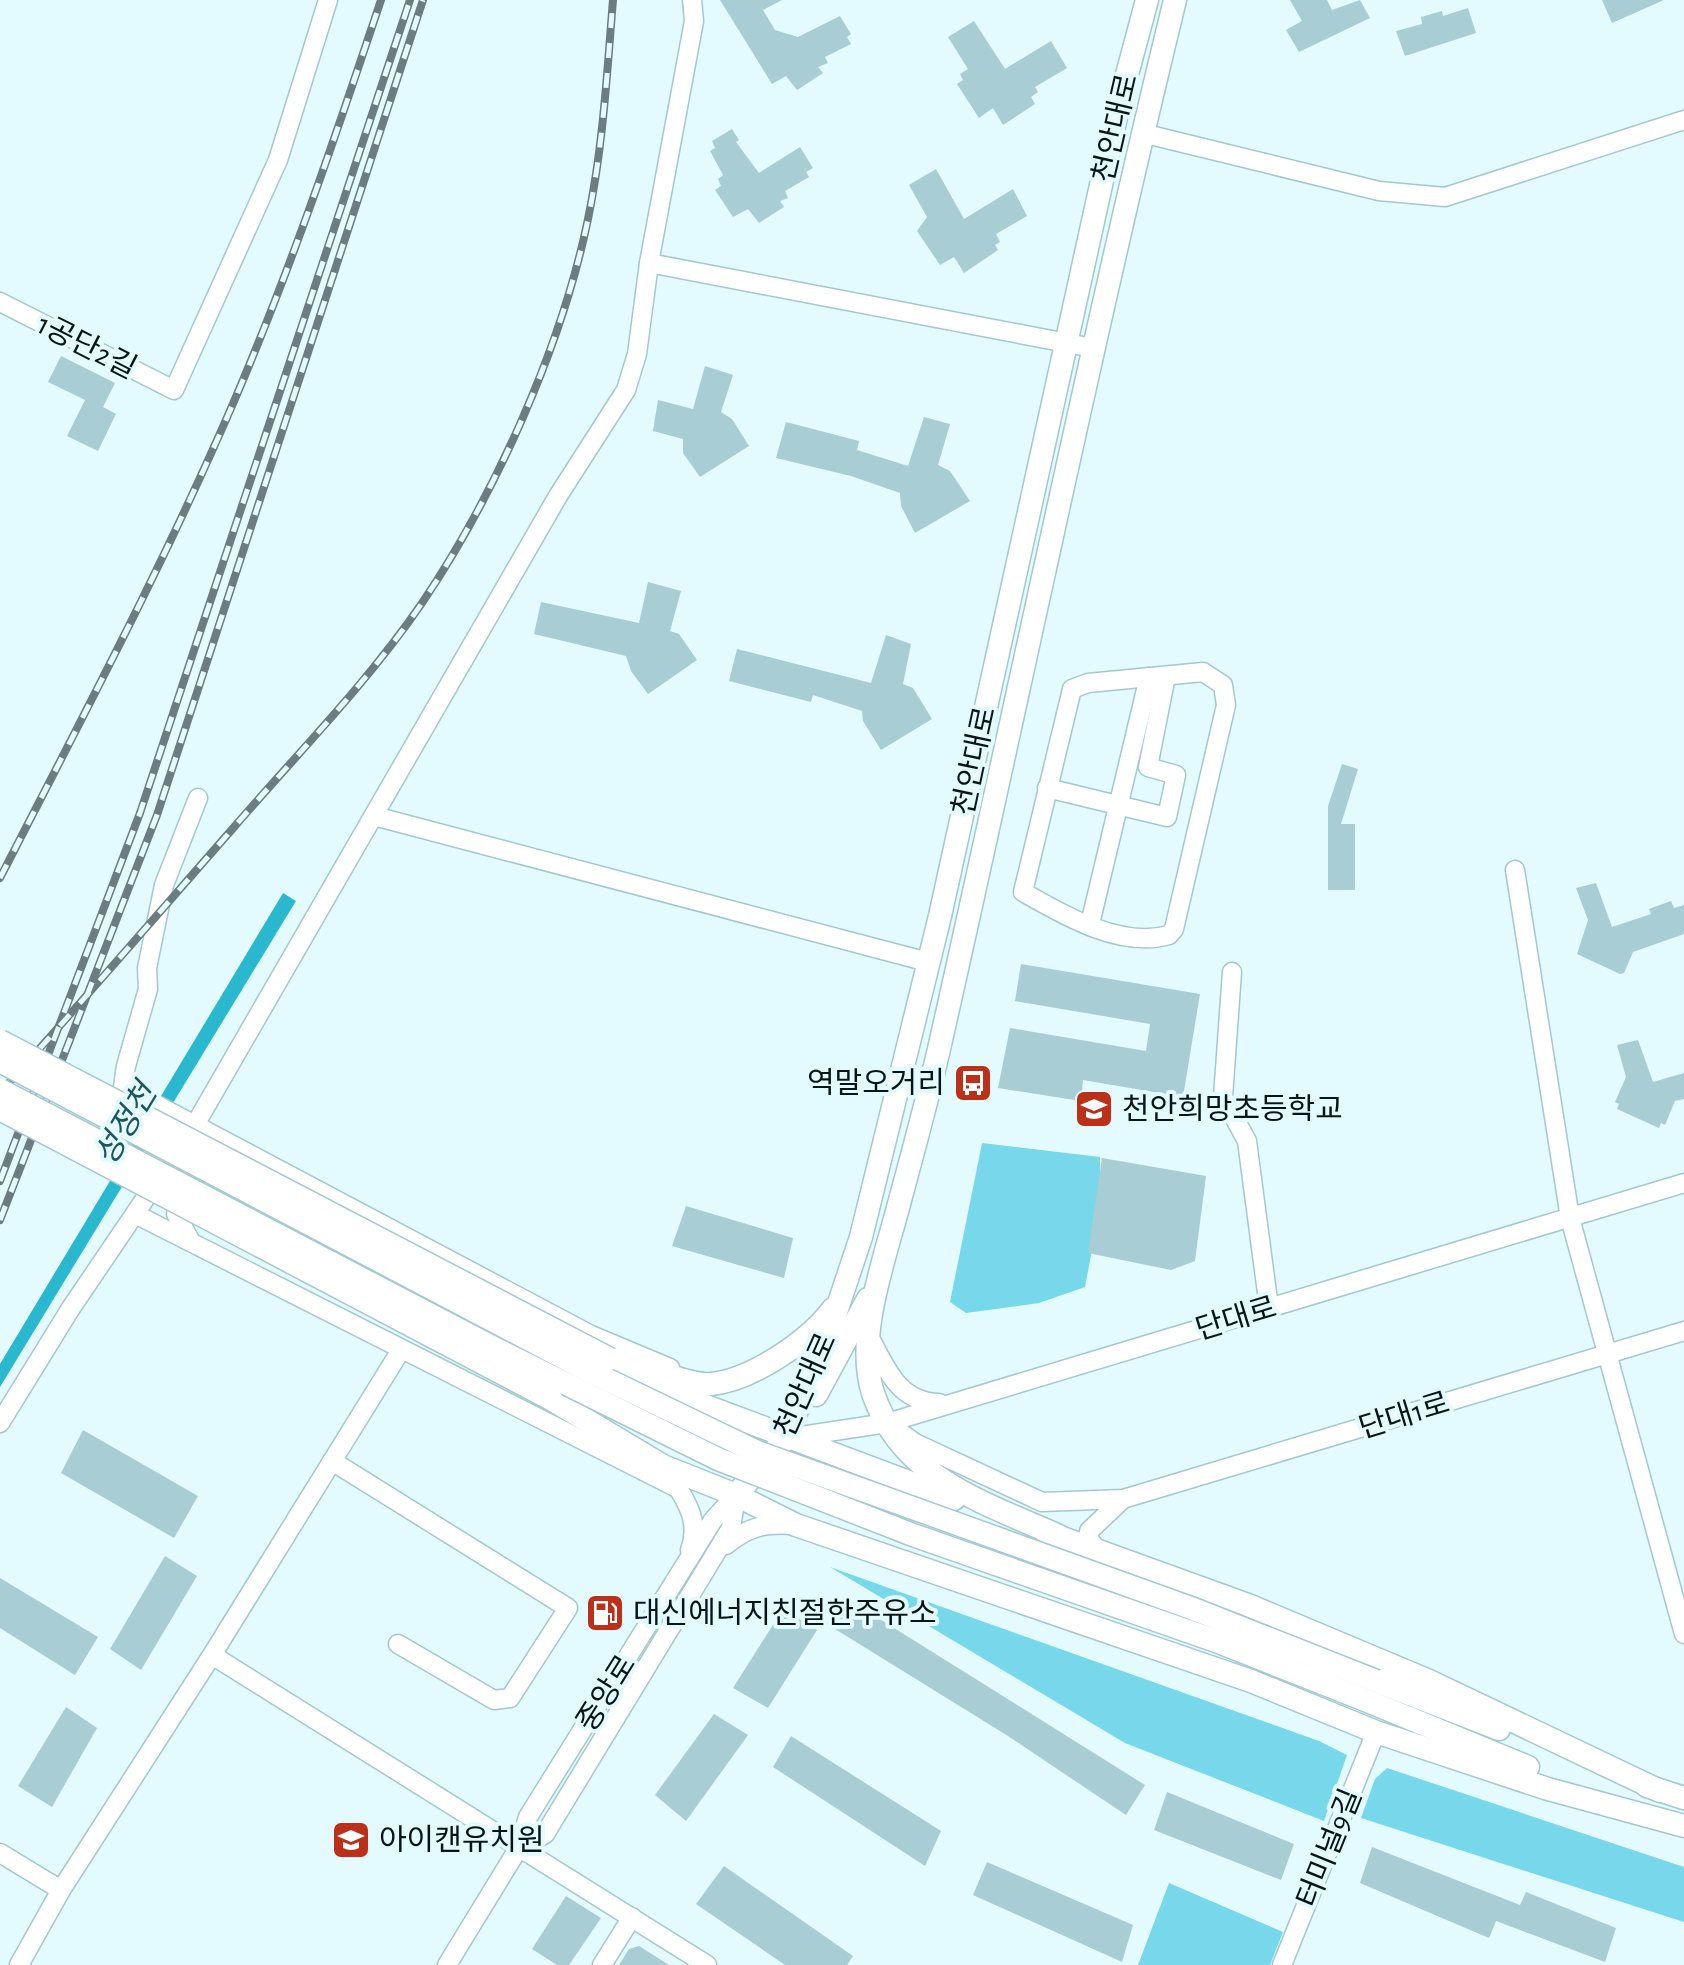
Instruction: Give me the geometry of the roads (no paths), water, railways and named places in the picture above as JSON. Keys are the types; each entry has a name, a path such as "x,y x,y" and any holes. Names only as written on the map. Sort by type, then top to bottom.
{"main road":[{"name":"천안대로","path":"736,1495 785,1439 842,1296 861,1237 928,962 1118,108 1147,0"},
{"name":"천안대로","path":"879,1276 930,1088 1093,348 1175,0"},
{"path":"0,1041 695,1402 785,1439 1248,1605 1429,1681 1660,1791"},
{"path":"0,1061 587,1370 757,1452 1191,1608 1373,1692 1470,1745 1684,1825"},
{"path":"0,1090 494,1348 718,1459 913,1535 1216,1641 1684,1798"},
{"path":"0,1109 551,1399 663,1466 736,1495 796,1525 1251,1681 1376,1732 1548,1789 1684,1825"},
{"path":"879,1276 867,1355 872,1391 887,1423 924,1470 960,1493 1059,1536"},
{"path":"785,1439 823,1385 879,1276"},
{"path":"610,1359 709,1385 763,1366 793,1348 823,1322 842,1296"}],"street":[{"name":"1공단2길","path":"0,302 174,390 278,160 328,0"},
{"path":"0,1423 71,1308 137,1215 195,1125 558,496 626,390 637,354 649,263 694,21 692,0"},
{"path":"1142,133 1379,191 1445,197 1684,120"},
{"path":"649,263 1093,348"},
{"path":"1047,788 1167,817 1176,775 1148,767 1157,676 1154,657"},
{"path":"1203,672 1214,676 1223,685 1226,705 1174,929 1169,935 1140,939 1090,924 1023,892 1047,788 1072,689 1088,683 1203,672"},
{"path":"1090,924 1119,805 1157,676"},
{"path":"198,798 164,885 147,968 148,989 123,1087 591,1335 709,1385"},
{"path":"374,816 928,962"},
{"path":"1515,870 1570,1218 1610,1354 1684,1634"},
{"path":"1232,972 1223,1097 1247,1141 1269,1308"},
{"path":"191,1242 176,1214 188,1175 195,1125"},
{"path":"188,1175 204,1156 242,1149"},
{"name":"단대로","path":"785,1439 887,1423 1684,1183"},
{"path":"137,1215 679,1489"},
{"name":"단대1로","path":"1123,1499 1684,1331"},
{"path":"870,1338 903,1393 925,1403 950,1404"},
{"path":"19,1965 61,1890 212,1655 401,1350"},
{"path":"887,1423 915,1443 1042,1502 1123,1499"},
{"path":"332,1461 568,1608 510,1698 494,1700 398,1644"},
{"path":"663,1466 688,1502 696,1535 679,1576"},
{"name":"중앙로","path":"518,1849 545,1834 731,1528 736,1495"},
{"name":"중앙로","path":"447,1965 518,1849 528,1817 713,1520 736,1495"},
{"path":"1099,1551 1089,1540 1089,1531 1123,1499"},
{"path":"714,1555 744,1530 766,1523 796,1525"},
{"path":"212,1655 707,1965"},
{"name":"터미널9길","path":"1282,1965 1376,1732"},
{"path":"0,1853 61,1890"},
{"path":"602,1965 632,1917"}],"railway":[{"path":"0,878 151,581 235,399 294,251 381,0"},
{"path":"0,1181 140,813 410,0"},
{"path":"0,1220 157,815 423,0"},
{"path":"0,1093 379,661 422,603 475,515 523,418 576,268 597,165 613,0"}],"place":[{"name":"역말오거리","path":"973,1083"},
{"name":"천안희망초등학교","path":"1094,1109"},
{"name":"대신에너지친절한주유소","path":"605,1613"},
{"name":"아이캔유치원","path":"351,1840"}],"water label":[{"name":"성정천","path":"125,1124"}]}
